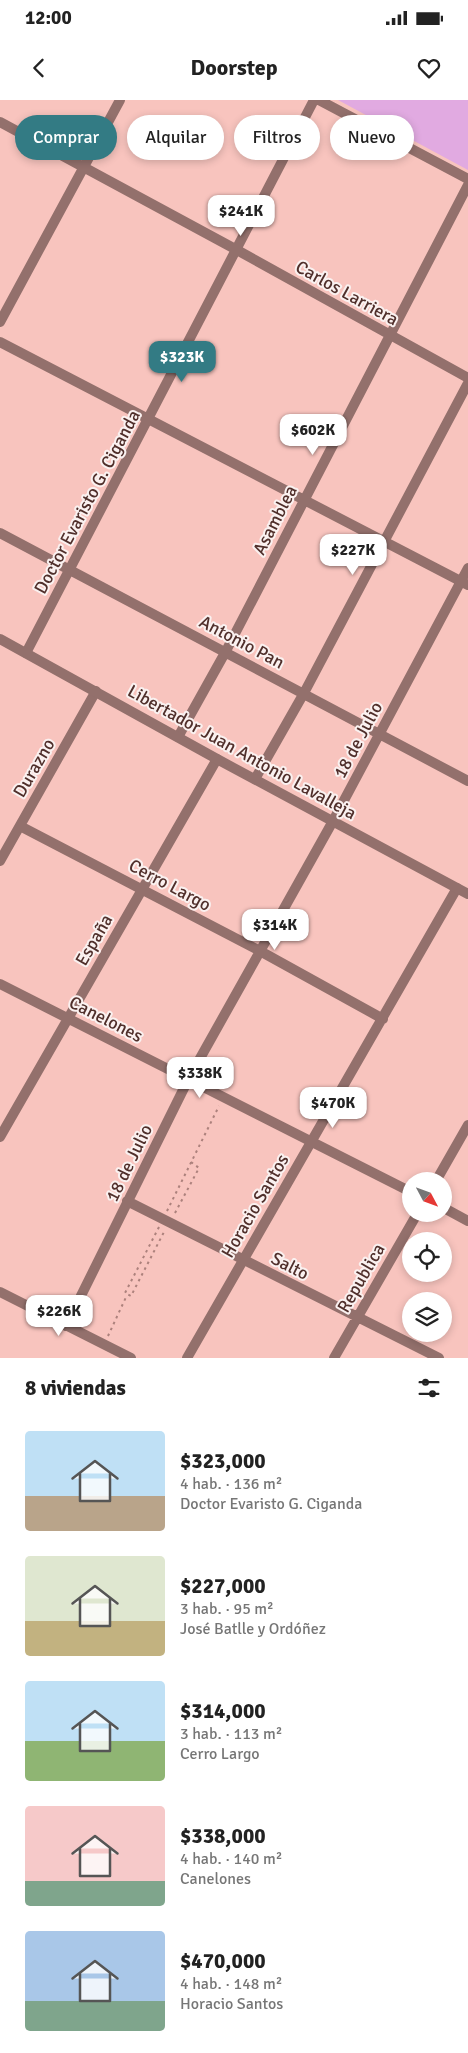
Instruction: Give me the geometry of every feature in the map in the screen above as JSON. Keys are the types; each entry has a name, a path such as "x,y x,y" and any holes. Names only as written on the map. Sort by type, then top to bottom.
{"street":[{"path":"0,322 120,100"},
{"name":"Doctor Evaristo G. Ciganda","path":"26,653 71,570 314,100"},
{"path":"319,100 468,179"},
{"name":"Carlos Larriera","path":"0,122 468,378"},
{"name":"Asamblea","path":"178,737 226,651 468,185"},
{"path":"0,342 150,418 464,583"},
{"path":"255,779 386,542 468,383"},
{"name":"Antonio Pan","path":"0,533 226,651 468,781"},
{"name":"18 de Julio","path":"66,1326 189,1078 464,583 468,568"},
{"name":"Libertador Juan Antonio Lavalleja","path":"0,639 217,759 468,894"},
{"name":"Durazno","path":"0,861 96,691"},
{"name":"España","path":"0,1137 217,759"},
{"name":"Cerro Largo","path":"20,826 142,888 383,1018"},
{"name":"Horacio Santos","path":"187,1358 457,888"},
{"name":"Canelones","path":"0,984 402,1188"},
{"path":"441,1172 468,1125"},
{"name":"Salto","path":"127,1201 439,1358"},
{"path":"452,1212 468,1221"},
{"name":"Republica","path":"334,1358 412,1222"},
{"path":"0,1292 131,1358"}],"path":[{"path":"127,1295 131,1296 162,1234 191,1162 224,1097"},
{"path":"104,1345 127,1295 125,1293 199,1168 191,1162"}],"shaded area":[{"path":"338,100 468,100 468,170 414,141 414,115 366,115"}]}
